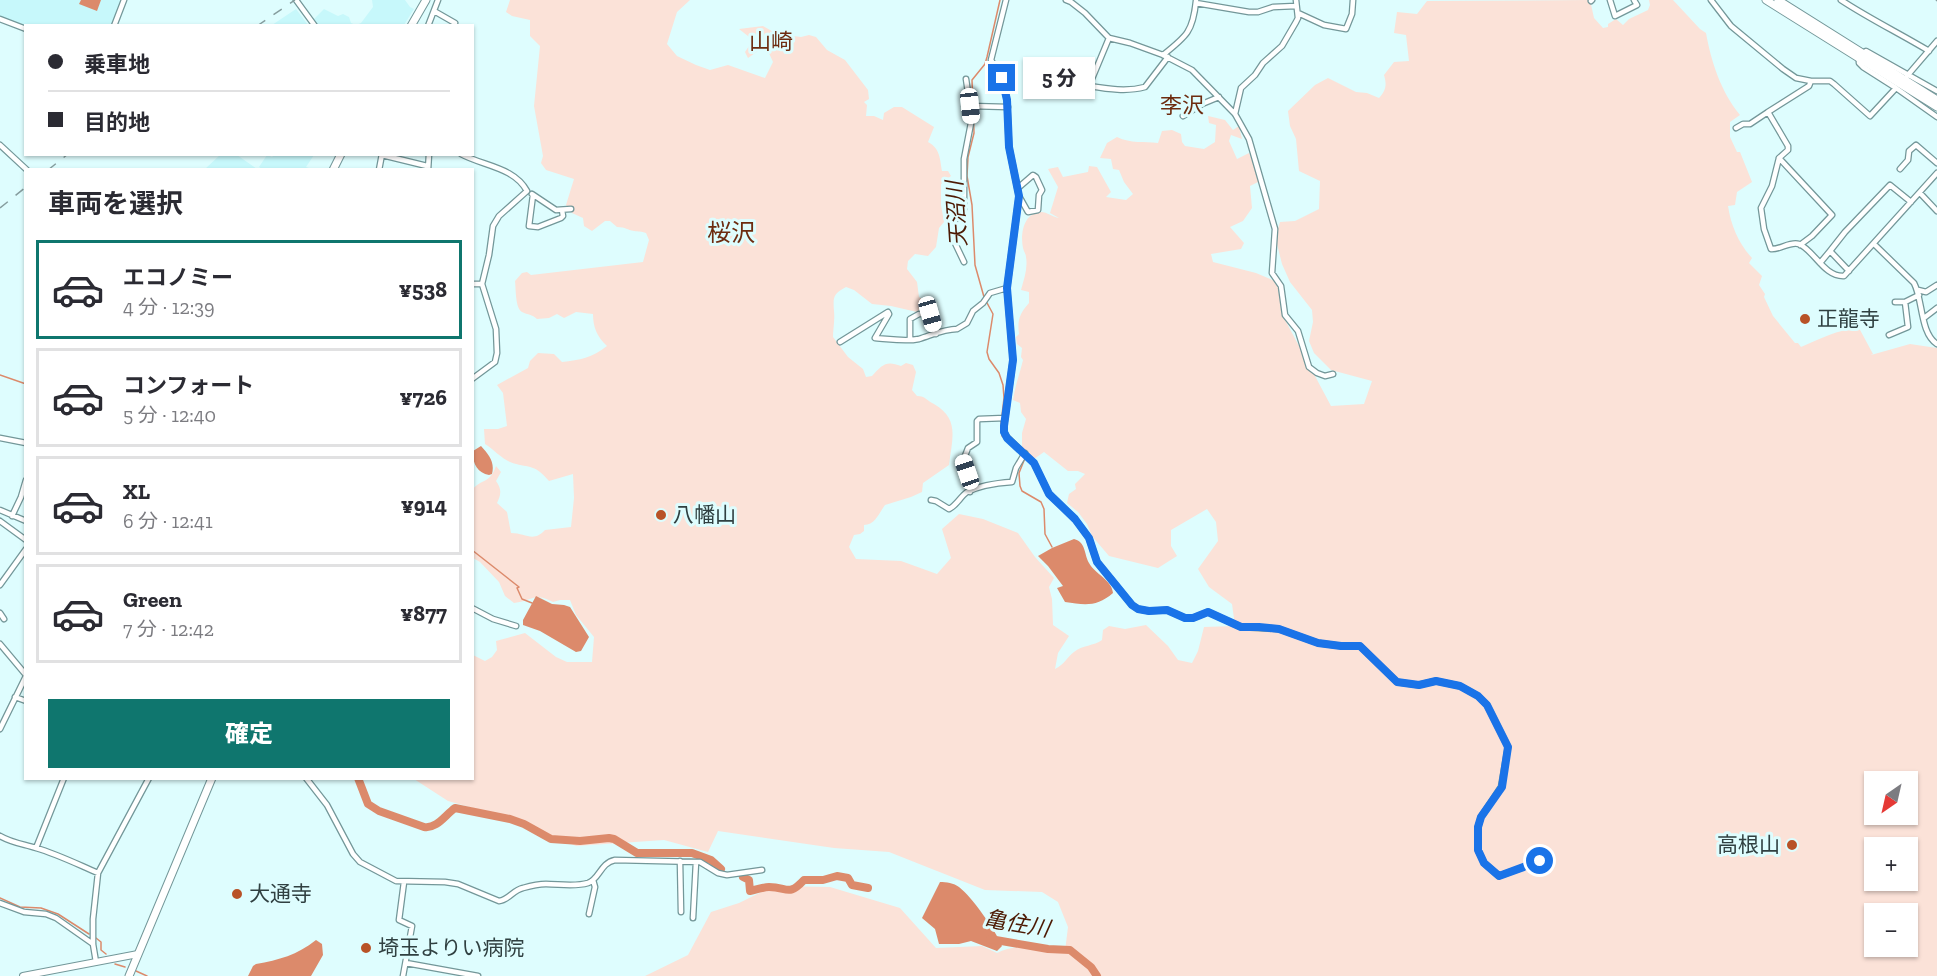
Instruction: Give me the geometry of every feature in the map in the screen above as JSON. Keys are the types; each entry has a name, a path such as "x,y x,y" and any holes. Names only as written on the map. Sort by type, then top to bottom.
{"highway":[{"path":"412,24 426,0"},
{"path":"1766,0 1937,100"},
{"path":"1778,0 1937,107"},
{"path":"129,976 211,780"}],"main road":[{"path":"23,976 138,954"}],"street":[{"path":"115,24 124,0"},
{"path":"296,0 314,24"},
{"path":"429,24 438,0"},
{"path":"1006,0 991,60 1002,78 1008,107 1009,147 1019,196 1007,288 1013,360 1005,418 1004,432 1007,438 1034,463 1049,494 1075,519 1089,538 1097,562 1125,597 1138,609 1167,610 1185,618 1193,618 1208,612 1241,627 1279,629 1318,643 1360,646 1397,682 1419,685 1436,681 1460,686 1478,696 1487,705 1508,747 1502,787 1481,817 1478,827 1478,850 1484,863 1499,876 1540,861"},
{"path":"1066,0 1085,13 1109,38 1166,56 1192,69 1235,114 1249,139 1275,229 1272,273 1281,286 1285,315 1298,331 1309,367 1326,376 1333,374"},
{"path":"1298,13 1324,25 1346,29 1352,14 1353,0"},
{"path":"1610,0 1615,16 1637,5 1634,0"},
{"path":"1711,0 1731,26 1796,78 1830,81 1870,116 1896,88"},
{"path":"1841,0 1876,23 1929,51"},
{"path":"1072,94 1089,86 1130,90 1145,87 1166,56 1192,27 1196,1 1249,12 1296,3 1298,13 1296,22 1282,46 1241,88 1235,114"},
{"path":"434,11 455,22"},
{"path":"0,19 24,28"},
{"path":"1089,86 1109,38"},
{"path":"1907,76 1937,41"},
{"path":"1937,91 1866,51 1861,56 1859,63 1863,67 1937,117"},
{"path":"964,262 954,241 953,232 955,220 964,209 963,159 972,123 966,79"},
{"path":"1736,128 1743,124 1750,124 1809,86 1810,81"},
{"path":"1182,116 1219,97"},
{"path":"970,106 1008,107"},
{"path":"1768,112 1788,146 1788,150 1779,158 1772,186 1761,208 1764,229 1772,249 1792,244 1800,245 1835,276 1844,276 1849,271 1937,173"},
{"path":"0,145 25,168"},
{"path":"1900,169 1908,160 1909,151 1916,145 1937,163"},
{"path":"386,156 428,168"},
{"path":"466,156 503,170 522,183 527,191 551,207 562,210 571,209"},
{"path":"1779,158 1832,215 1800,245"},
{"path":"1018,188 1033,175 1036,177 1042,190 1039,195 1038,210 1028,212 1019,196"},
{"path":"1820,263 1845,232 1890,185 1911,202"},
{"path":"474,378 495,362 497,353 496,329 482,284 492,231 495,221 527,191"},
{"path":"1920,193 1937,211"},
{"path":"533,195 529,226 538,227 561,218 562,210"},
{"path":"1874,244 1914,282 1928,336 1937,344"},
{"path":"1830,251 1849,271"},
{"path":"474,284 482,284"},
{"path":"1895,302 1905,302 1918,293 1926,292 1937,286"},
{"path":"840,342 888,312 875,338 910,340 957,329 966,322 973,310 983,303 990,293 1007,288"},
{"path":"1889,335 1908,327 1905,302"},
{"path":"1924,318 1937,308"},
{"path":"910,340 910,320 919,314 930,314 936,334"},
{"path":"970,492 963,461 968,448 977,442 977,421 1005,418"},
{"path":"0,438 24,443"},
{"path":"930,500 949,509 970,492 998,483 1012,482 1016,468 1025,453"},
{"path":"12,516 24,487"},
{"path":"0,510 24,520"},
{"path":"0,521 24,539"},
{"path":"0,585 24,552"},
{"path":"474,609 493,619 516,626"},
{"path":"0,613 3,619"},
{"path":"0,644 24,673"},
{"path":"0,728 24,679"},
{"path":"15,697 24,699"},
{"path":"36,848 63,780"},
{"path":"96,962 93,919 98,873 148,780"},
{"path":"308,780 327,804 353,854 360,862 388,878 404,882 458,884 500,901 506,900 519,888 544,884 587,883 594,880 604,865 615,860 700,862 718,873 727,875 762,870"},
{"path":"0,836 10,842 36,848 98,873"},
{"path":"680,861 681,912"},
{"path":"693,918 696,862"},
{"path":"589,914 595,887 594,880"},
{"path":"403,976 412,926 399,920 404,882"},
{"path":"0,903 24,912 46,914 56,918 93,944"},
{"path":"406,963 478,976"}],"shaded area":[{"path":"0,0 121,0 111,24 24,24 24,27 0,17"},
{"path":"81,0 101,0 97,11 79,4"},
{"path":"372,0 405,0 414,9 405,24 358,24 373,7"},
{"path":"510,0 690,0 677,12 667,44 677,56 710,70 728,65 765,78 773,62 768,51 758,51 748,58 745,52 753,40 739,29 763,26 777,34 801,37 809,35 816,37 827,50 845,60 868,90 869,99 864,102 867,105 866,116 874,116 883,120 884,113 894,107 902,107 934,127 928,142 937,151 942,171 948,171 951,176 941,184 944,222 939,228 936,247 928,256 915,254 908,261 907,269 917,282 919,297 927,302 917,312 872,304 854,290 846,287 836,294 834,299 833,337 848,357 863,369 866,377 872,376 882,366 888,364 913,365 916,372 912,390 917,396 942,410 951,423 949,465 923,483 922,492 885,505 874,521 864,525 864,531 854,535 849,547 856,559 901,561 937,574 951,558 942,529 959,514 983,519 1018,533 1054,578 1049,587 1053,625 1069,636 1058,653 1055,669 1077,650 1102,640 1103,630 1109,626 1125,629 1146,625 1168,646 1178,660 1192,663 1198,651 1204,627 1235,626 1232,604 1209,587 1198,569 1218,541 1216,522 1207,509 1171,530 1171,546 1177,556 1158,568 1109,556 1092,536 1078,512 1067,503 1069,494 1076,489 1075,484 1085,474 1068,471 1044,452 1034,459 1022,448 1022,433 1026,419 1021,412 1020,403 1013,400 1023,360 1022,348 1017,344 1016,337 1019,334 1020,317 1029,303 1029,292 1021,290 1026,265 1022,236 1024,225 1035,213 1043,212 1059,218 1050,213 1058,187 1048,169 1058,167 1063,177 1088,172 1089,166 1097,167 1111,192 1106,197 1126,200 1133,194 1119,170 1113,169 1111,159 1100,158 1107,143 1117,137 1158,143 1162,131 1172,130 1181,134 1185,146 1204,149 1215,142 1216,125 1209,123 1208,116 1225,120 1233,130 1239,126 1242,139 1231,135 1229,141 1237,159 1249,153 1260,181 1250,186 1252,208 1243,221 1230,227 1244,243 1241,249 1211,254 1213,262 1256,273 1277,282 1283,316 1331,406 1364,404 1372,381 1331,370 1314,353 1309,341 1313,322 1312,310 1290,282 1282,264 1277,244 1280,222 1295,221 1319,209 1320,181 1299,171 1296,139 1290,126 1288,111 1315,85 1328,78 1356,92 1367,93 1379,98 1385,87 1384,75 1394,62 1409,61 1406,35 1394,33 1397,12 1417,14 1427,1 1590,0 1594,18 1603,28 1608,27 1608,24 1616,19 1623,25 1629,19 1648,10 1649,0 1673,0 1706,33 1718,76 1727,96 1740,115 1730,122 1730,137 1737,152 1740,152 1752,182 1737,192 1735,205 1728,206 1736,234 1752,258 1749,263 1762,276 1759,285 1773,316 1801,347 1836,333 1859,328 1873,354 1871,355 1910,344 1937,348 1937,976 645,976 688,955 711,912 739,903 774,886 830,887 900,908 936,948 982,946 997,953 1022,947 1065,951 1068,927 1058,902 1042,892 985,890 889,852 834,848 718,831 708,852 664,840 576,846 509,818 448,801 416,780 474,780 474,656 485,661 497,650 496,641 525,633 556,657 567,662 592,662 594,637 576,615 570,600 553,602 537,597 514,603 505,596 499,582 474,559 474,488 491,476 496,466 501,472 496,481 500,492 497,503 507,512 511,533 533,537 545,530 571,527 574,498 573,474 549,481 534,468 510,462 485,444 484,429 498,429 507,426 503,393 497,385 528,368 530,361 538,353 554,354 562,362 586,358 607,346 596,331 593,314 576,312 564,318 557,314 549,318 537,319 522,312 517,302 515,281 522,273 527,272 531,275 643,262 649,240 646,233 617,227 610,221 605,221 592,231 584,226 583,218 572,213 566,205 574,179 546,170 541,163 543,156 534,106 540,46 530,36 530,20 512,16 506,12"},
{"path":"296,9 307,24 274,24"},
{"path":"324,9 338,16 343,14 349,17 354,24 318,24 313,20"},
{"path":"219,156 238,156 256,168 206,168"},
{"path":"266,156 313,156 306,167 309,168 259,167"},
{"path":"481,446 489,456 492,462 492,474 485,474 478,469 474,461 474,450"},
{"path":"1074,539 1081,543 1089,563 1112,588 1113,593 1102,601 1085,604 1065,602 1057,588 1063,586 1038,556"},
{"path":"536,596 552,604 570,607 589,637 581,651 576,652 540,631 523,625 523,620"},
{"path":"940,882 957,886 970,898 999,940 1002,946 997,951 971,941 959,944 939,944 935,929 922,918"},
{"path":"316,940 322,944 323,955 311,976 248,976 256,964 288,956"}],"waterway":[{"name":"天沼川","path":"984,297 975,265 972,205 967,176 968,157 974,133 972,80 985,64 1000,0"},
{"path":"1192,13 1193,5"},
{"name":"天沼川","path":"986,301 993,314 987,352 1003,385 1002,415"},
{"path":"0,375 24,383"},
{"name":"天沼川","path":"1001,420 1002,436 1022,455"},
{"name":"天沼川","path":"1025,458 1019,473 1020,486 1022,491 1041,502 1044,509 1045,534 1052,547"},
{"path":"474,552 519,587 517,588 522,599 532,603"},
{"name":"亀住川","path":"359,780 368,804 379,811 424,827 437,824 455,808 510,819 551,839 580,841 609,838 637,853 692,853 711,860 721,869"},
{"name":"亀住川","path":"743,877 749,880 750,891 764,887 791,890 804,880 823,880 837,876 848,878 852,885 868,888"},
{"path":"0,898 20,907 41,908 58,914 89,934"},
{"path":"96,938 101,942 101,950 106,954"},
{"name":"亀住川","path":"990,939 1048,949 1070,950 1091,967 1097,976"},
{"path":"115,964 125,967"},
{"path":"136,971 147,976"}],"railway":[{"path":"260,24 295,0"},
{"path":"50,168 66,156"},
{"path":"0,208 24,189"}],"place":[{"name":"正龍寺","path":"1805,319"},
{"name":"八幡山","path":"661,515"},
{"name":"高根山","path":"1792,845"},
{"name":"大通寺","path":"237,894"},
{"name":"埼玉よりい病院","path":"366,948"}],"district":[{"name":"山崎","path":"771,41"},
{"name":"李沢","path":"1182,105"},
{"name":"桜沢","path":"731,233"}],"route":[{"path":"1002,78 1007,100 1009,147 1019,196 1007,288 1013,360 1004,426 1007,438 1034,463 1049,494 1075,519 1089,538 1097,562 1110,580 1138,609 1167,610 1185,618 1193,618 1208,612 1241,627 1279,629 1318,643 1360,646 1397,682 1419,685 1436,681 1460,686 1478,696 1487,705 1508,747 1502,787 1481,817 1478,827 1478,850 1484,863 1499,876 1540,861"}]}
